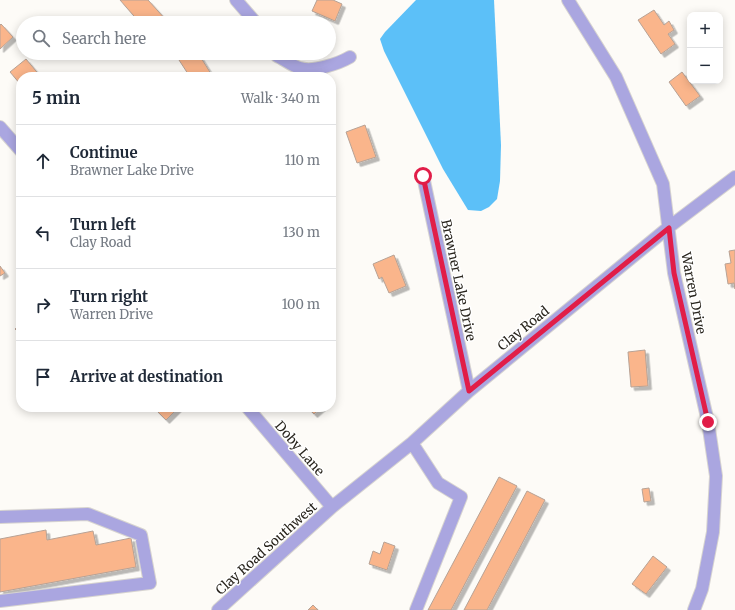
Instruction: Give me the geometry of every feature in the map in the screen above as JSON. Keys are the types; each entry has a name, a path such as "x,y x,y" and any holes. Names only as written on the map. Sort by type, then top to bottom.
{"street":[{"path":"236,0 250,16"},
{"name":"Warren Drive","path":"568,0 616,77 663,184 674,273 708,422 716,476 713,532 702,589 694,610"},
{"path":"285,60 300,68 316,68 340,62 350,57"},
{"path":"0,127 16,145"},
{"name":"Brawner Lake Drive","path":"423,176 469,391"},
{"name":"Clay Road","path":"332,506 412,443 469,391 669,228 735,177"},
{"name":"Doby Lane","path":"251,412 332,506"},
{"path":"412,443 438,483 461,497 416,610"},
{"name":"Clay Road Southwest","path":"218,610 332,506"},
{"path":"0,517 88,514 141,535 150,582 0,601"}],"water":[{"path":"416,0 494,0 501,145 500,181 497,199 489,207 481,211 468,210 443,169 384,51 380,39"}],"building":[{"path":"120,0 148,0 162,16 134,16"},
{"path":"317,0 333,0 342,4 336,19 336,16 324,16 312,11"},
{"path":"654,10 664,25 669,21 674,30 668,34 675,44 661,54 638,20"},
{"path":"1,24 13,37 0,49 0,25"},
{"path":"27,60 37,72 16,72 16,79 10,72"},
{"path":"179,60 202,60 210,72 187,72"},
{"path":"682,72 687,79 687,84 691,84 700,96 686,106 669,82"},
{"path":"365,125 376,157 357,163 346,132"},
{"path":"735,250 735,289 734,283 728,284 725,264 731,263 729,251"},
{"path":"394,255 406,286 389,293 382,277 379,279 373,264"},
{"path":"0,266 5,273 0,276"},
{"path":"645,350 648,386 631,387 628,352"},
{"path":"158,412 174,412 166,420"},
{"path":"499,477 517,486 451,610 428,610"},
{"path":"649,488 651,501 644,502 642,489"},
{"path":"527,491 545,500 487,610 464,610"},
{"path":"46,530 47,540 93,531 96,545 131,538 136,567 0,592 0,539"},
{"path":"384,542 395,546 387,570 369,564 373,551 380,554"},
{"path":"653,556 667,567 646,594 632,584"},
{"path":"313,605 318,610 308,610"}],"route":[{"path":"423,176 469,391 669,228 674,273 708,422"}]}
